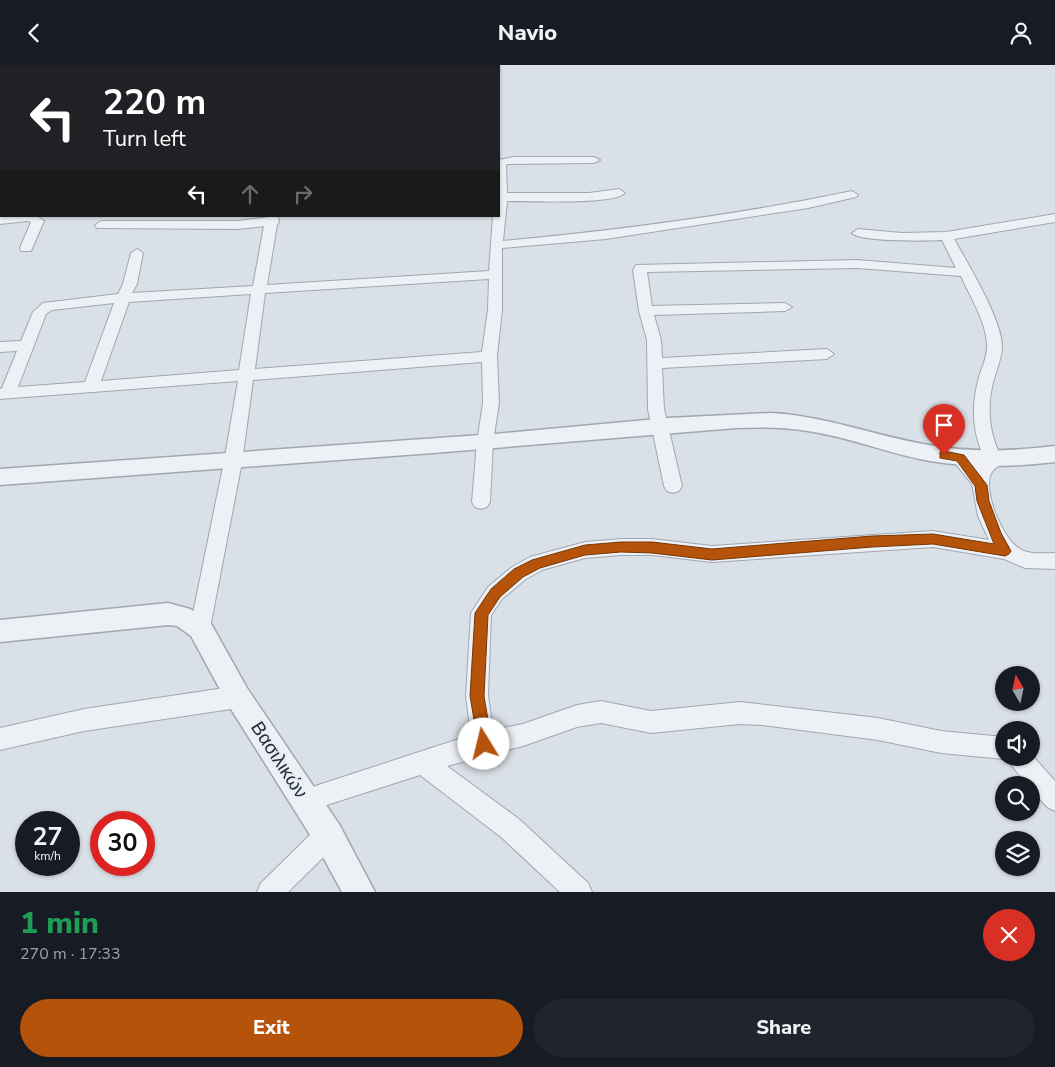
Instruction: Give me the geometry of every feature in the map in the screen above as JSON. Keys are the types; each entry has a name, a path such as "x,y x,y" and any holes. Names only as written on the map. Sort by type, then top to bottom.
{"street":[{"path":"500,207 500,164 505,161 594,160"},
{"path":"501,197 588,197 619,193"},
{"path":"496,245 606,235 808,204 852,195"},
{"path":"0,220 29,217 38,221 26,248"},
{"path":"481,502 485,442 491,403 489,356 495,310 496,245 499,217"},
{"path":"0,631 168,614 182,615 200,628 233,462 259,290 272,219 238,225 101,225"},
{"path":"858,233 922,239 946,237 1052,219 1055,234"},
{"path":"946,237 967,273 986,317 995,345 985,383 982,419 985,446 994,461"},
{"path":"91,386 123,298 130,284 137,253"},
{"path":"674,487 656,409 654,340 646,311 640,270 646,267 857,264 967,273"},
{"path":"4,394 16,376 40,313 48,306 123,298 496,275"},
{"path":"646,311 784,307"},
{"path":"0,347 28,345"},
{"path":"655,363 826,354"},
{"path":"4,394 91,386 246,377 489,356"},
{"path":"0,377 16,376"},
{"path":"0,477 233,462 736,421 791,421 960,458 994,461 1055,454"},
{"path":"960,458 981,485"},
{"path":"994,461 983,470 981,485 983,501 995,535 1005,551"},
{"path":"484,744 477,696 482,613 495,593 519,573 537,563 585,550 621,547 652,547 712,555 872,541 933,539 1005,551 1018,559 1051,563"},
{"name":"Βασιλικών","path":"200,628 238,697 328,835 359,892"},
{"path":"0,739 84,720 238,697"},
{"path":"305,800 422,762 484,744 524,735 577,716 601,712 651,722 740,713 878,729 941,742 995,747"},
{"path":"422,762 510,828 580,892"},
{"path":"1027,766 1055,799"},
{"path":"270,892 328,835"}],"route":[{"path":"484,744 477,696 478,644 482,613 495,593 519,573 537,563 585,550 621,547 652,547 712,555 872,541 933,539 1005,551 995,535 983,501 981,485 960,458 944,455"}]}
